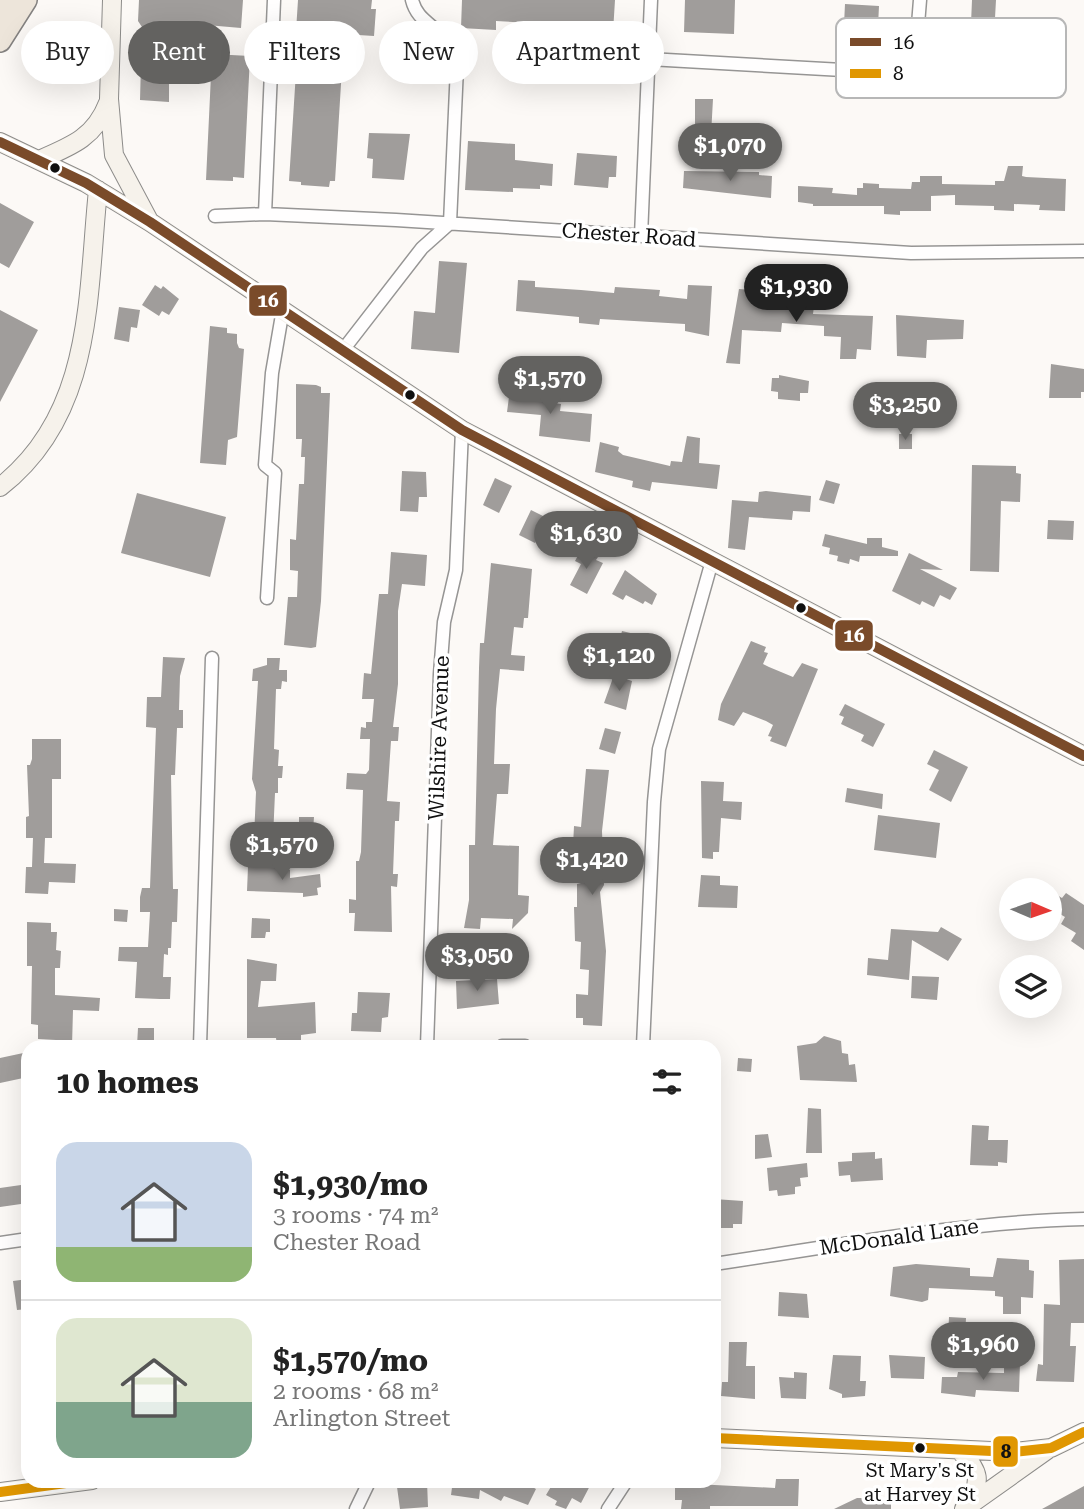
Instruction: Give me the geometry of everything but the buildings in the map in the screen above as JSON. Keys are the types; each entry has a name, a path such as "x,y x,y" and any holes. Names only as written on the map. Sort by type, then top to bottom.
{"main road":[{"path":"112,0 109,99 117,167 150,222"},
{"path":"0,34 15,5"},
{"path":"0,41 15,5"},
{"path":"39,160 85,136 100,123 109,99"},
{"path":"2,143 98,190 150,222 462,430 1084,756"},
{"path":"0,487 27,463 49,434 74,384 85,330 98,190"},
{"path":"966,1507 1051,1448 1084,1432"},
{"path":"721,1438 961,1452 1013,1452 1051,1448"},
{"path":"961,1452 976,1467 979,1484 966,1507"},
{"path":"0,1492 31,1488"}],"street":[{"path":"265,214 274,0"},
{"path":"343,350 422,248 450,223 457,67 451,49 438,32 421,20 412,0"},
{"path":"650,21 651,0"},
{"path":"919,18 920,0"},
{"path":"664,60 836,70"},
{"path":"641,236 648,84"},
{"name":"Chester Road","path":"215,216 265,214 450,223 898,253 1084,251"},
{"path":"267,597 275,473 265,465 272,373 283,309"},
{"name":"Wilshire Avenue","path":"427,1040 440,674 444,622 456,570 462,430"},
{"path":"643,1040 654,802 659,749 712,561"},
{"path":"200,1040 212,658"},
{"name":"McDonald Lane","path":"721,1263 966,1226 1012,1221 1084,1219"},
{"path":"0,1243 21,1240"},
{"path":"356,1509 366,1488"},
{"path":"608,1509 622,1488"}],"transit line":[{"name":"16","path":"0,142 86,183 150,222 462,430 1084,756"},
{"name":"8","path":"721,1438 1013,1452 1051,1448 1084,1432"},
{"name":"8","path":"0,1492 29,1488"}],"place":[{"name":"St Mary's St at Harvey St","path":"920,1448"}]}
